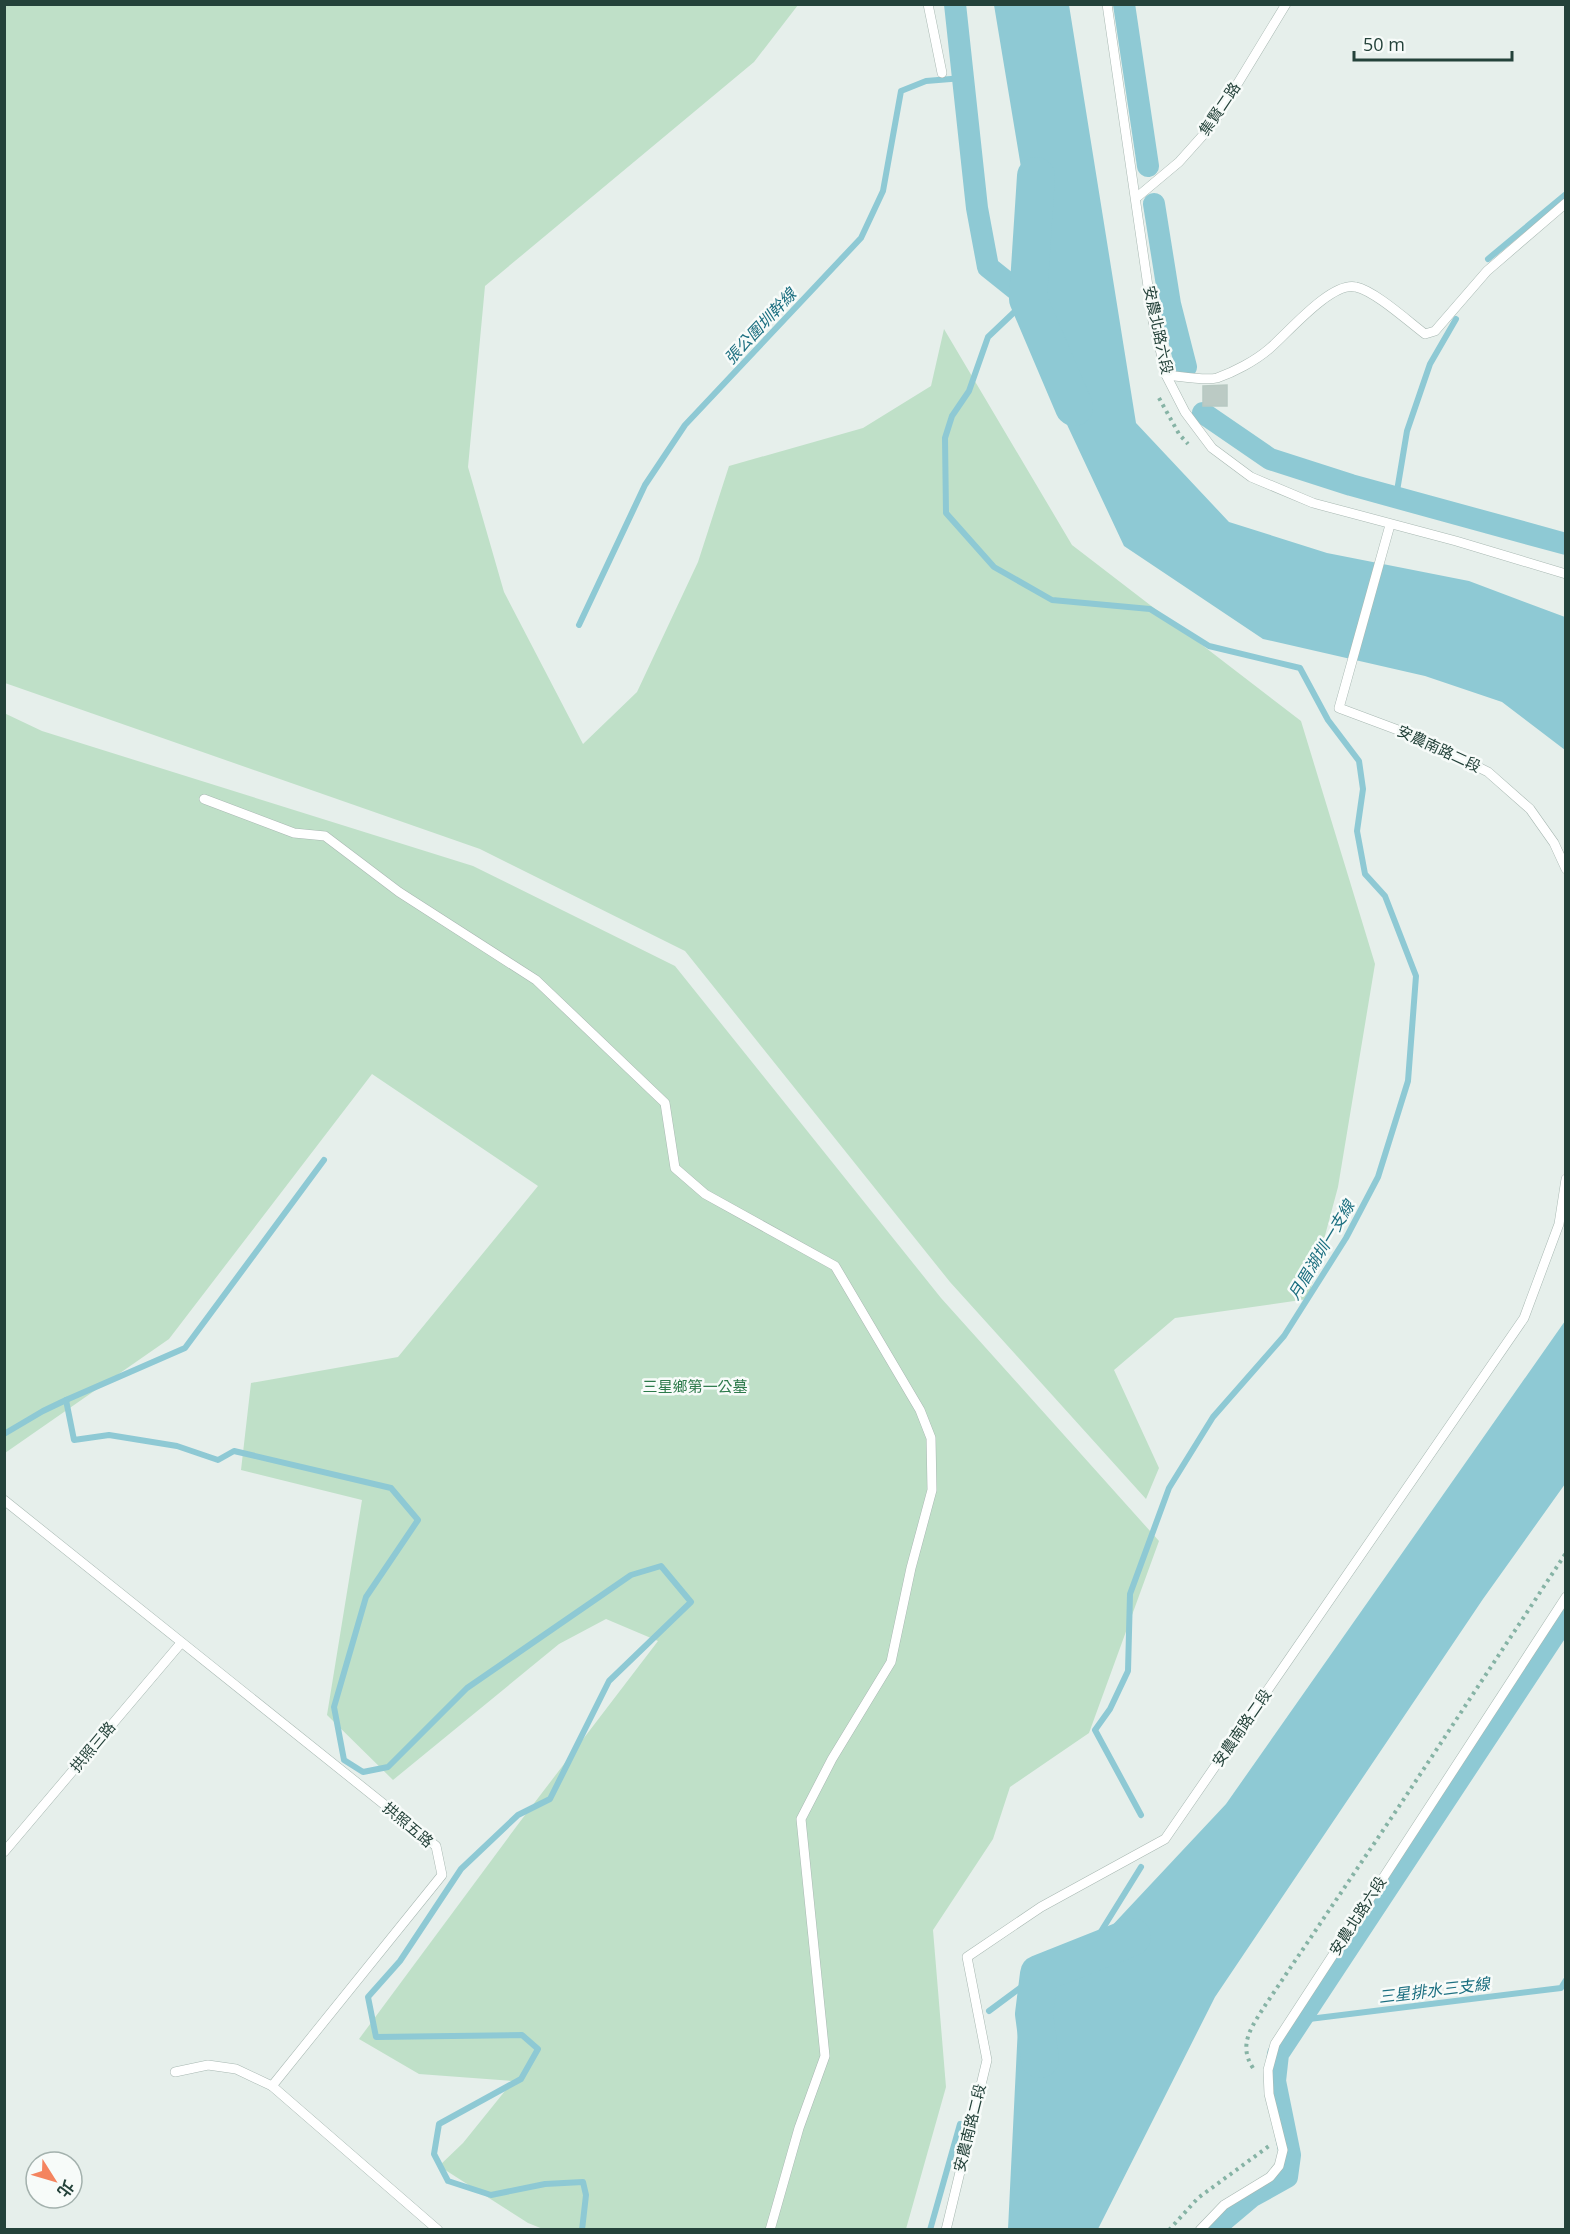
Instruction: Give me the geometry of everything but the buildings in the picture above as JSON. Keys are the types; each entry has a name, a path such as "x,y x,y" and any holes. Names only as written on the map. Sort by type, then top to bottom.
{"lane":[{"path":"928,4 942,73"},
{"name":"安農北路六段","path":"1107,4 1153,321 1166,375 1185,412 1212,448 1251,477 1313,503 1456,541 1566,574"},
{"name":"集賢二路","path":"1136,198 1179,162 1213,124 1286,4"},
{"path":"1166,375 1214,379 1237,369 1269,350 1303,315 1341,288 1356,287 1375,297 1425,334 1435,331 1487,271 1566,203"},
{"name":"安農南路二段","path":"1389,525 1339,708 1422,739 1488,772 1530,808 1554,843 1566,869"},
{"path":"204,799 294,833 325,836 399,892 536,980 665,1103 675,1168 705,1194 836,1266 920,1410 931,1438 932,1490 911,1568 891,1662 832,1759 801,1819 825,2056 799,2128 770,2229"},
{"name":"安農南路二段","path":"946,2229 987,2060 967,1957 1041,1907 1166,1839 1524,1318 1559,1224 1566,1179"},
{"name":"拱照五路","path":"4,1500 436,1846 442,1875 272,2086"},
{"name":"安農北路六段","path":"1200,2229 1224,2205 1270,2177 1279,2166 1283,2150 1269,2091 1268,2070 1275,2044 1566,1597"},
{"name":"拱照三路","path":"4,1852 181,1642"},
{"path":"175,2072 208,2065 236,2069 272,2086 438,2229"}],"path":[{"path":"1269,2091 1248,2060 1247,2036 1566,1553"},
{"path":"1169,2229 1198,2198 1281,2139"}],"green space":[{"path":"5,4 798,5 754,62 485,286 468,467 504,592 583,744 637,692 698,562 729,466 863,428 931,386 944,329 1072,545 1301,721 1375,964 1338,1187 1308,1299 1175,1318 1114,1370 1159,1468 1146,1499 950,1282 685,951 480,849 5,683"},
{"name":"三星鄉第一公墓","path":"4,713 42,731 473,866 675,966 941,1298 1159,1541 1089,1733 1010,1787 993,1839 933,1930 946,2087 906,2229 543,2229 528,2223 439,2166 463,2143 513,2081 419,2074 359,2039 519,1823 658,1641 606,1619 559,1644 393,1780 327,1715 362,1500 241,1470 251,1383 398,1357 538,1186 372,1074 169,1339 5,1453"}],"water":[{"path":"994,5 1069,5 1136,423 1229,522 1327,553 1469,581 1565,617 1565,750 1502,702 1425,676 1263,639 1124,546 1062,414"},
{"path":"1565,1321 1565,1484 1483,1599 1215,1997 1098,2229 1008,2229 1018,2026 1226,1804"}],"waterway":[{"path":"955,4 977,208 988,267 1028,299"},
{"path":"1124,4 1148,166"},
{"name":"張公圍圳幹線","path":"579,625 645,485 685,425 861,238 883,191 901,91 926,81 963,78"},
{"path":"1036,176 1028,299 1074,407"},
{"path":"1488,259 1566,194"},
{"path":"1154,204 1170,304 1186,367"},
{"name":"月眉湖圳一支線","path":"1028,299 988,337 969,391 952,416 945,438 946,513 994,567 1052,600 1150,609 1209,646 1300,668 1328,720 1359,761 1363,789 1357,831 1365,874 1385,896 1416,976 1408,1081 1378,1177 1346,1238 1284,1336 1213,1417 1169,1488 1130,1594 1128,1671 1110,1709 1095,1730 1141,1815"},
{"path":"1396,497 1407,431 1430,364 1456,319"},
{"path":"1203,413 1270,459 1351,485 1566,544"},
{"path":"66,1400 185,1348 324,1160"},
{"path":"4,1434 66,1400 74,1440 109,1435 177,1446 218,1460 234,1451 391,1488 418,1520 366,1597 334,1707 344,1760 363,1772 388,1767 467,1688 631,1575 661,1566 691,1602 609,1681 550,1799 518,1815 461,1869 400,1961 368,1997 376,2037 522,2035 538,2049 521,2079 439,2124 434,2154 448,2181 491,2195 545,2184 583,2182 586,2195 582,2230"},
{"path":"1212,2230 1251,2197 1287,2177 1290,2155 1275,2081 1278,2054 1566,1617"},
{"name":"月眉湖圳一支線","path":"1087,1954 1141,1867"},
{"path":"1040,2059 1034,2014 1039,1974 1132,1937"},
{"name":"張公圍圳幹線","path":"989,2011 1039,1974"},
{"name":"三星排水三支線","path":"1301,2020 1561,1988 1566,1980"},
{"name":"張公圍圳幹線","path":"930,2230 960,2124"}]}
